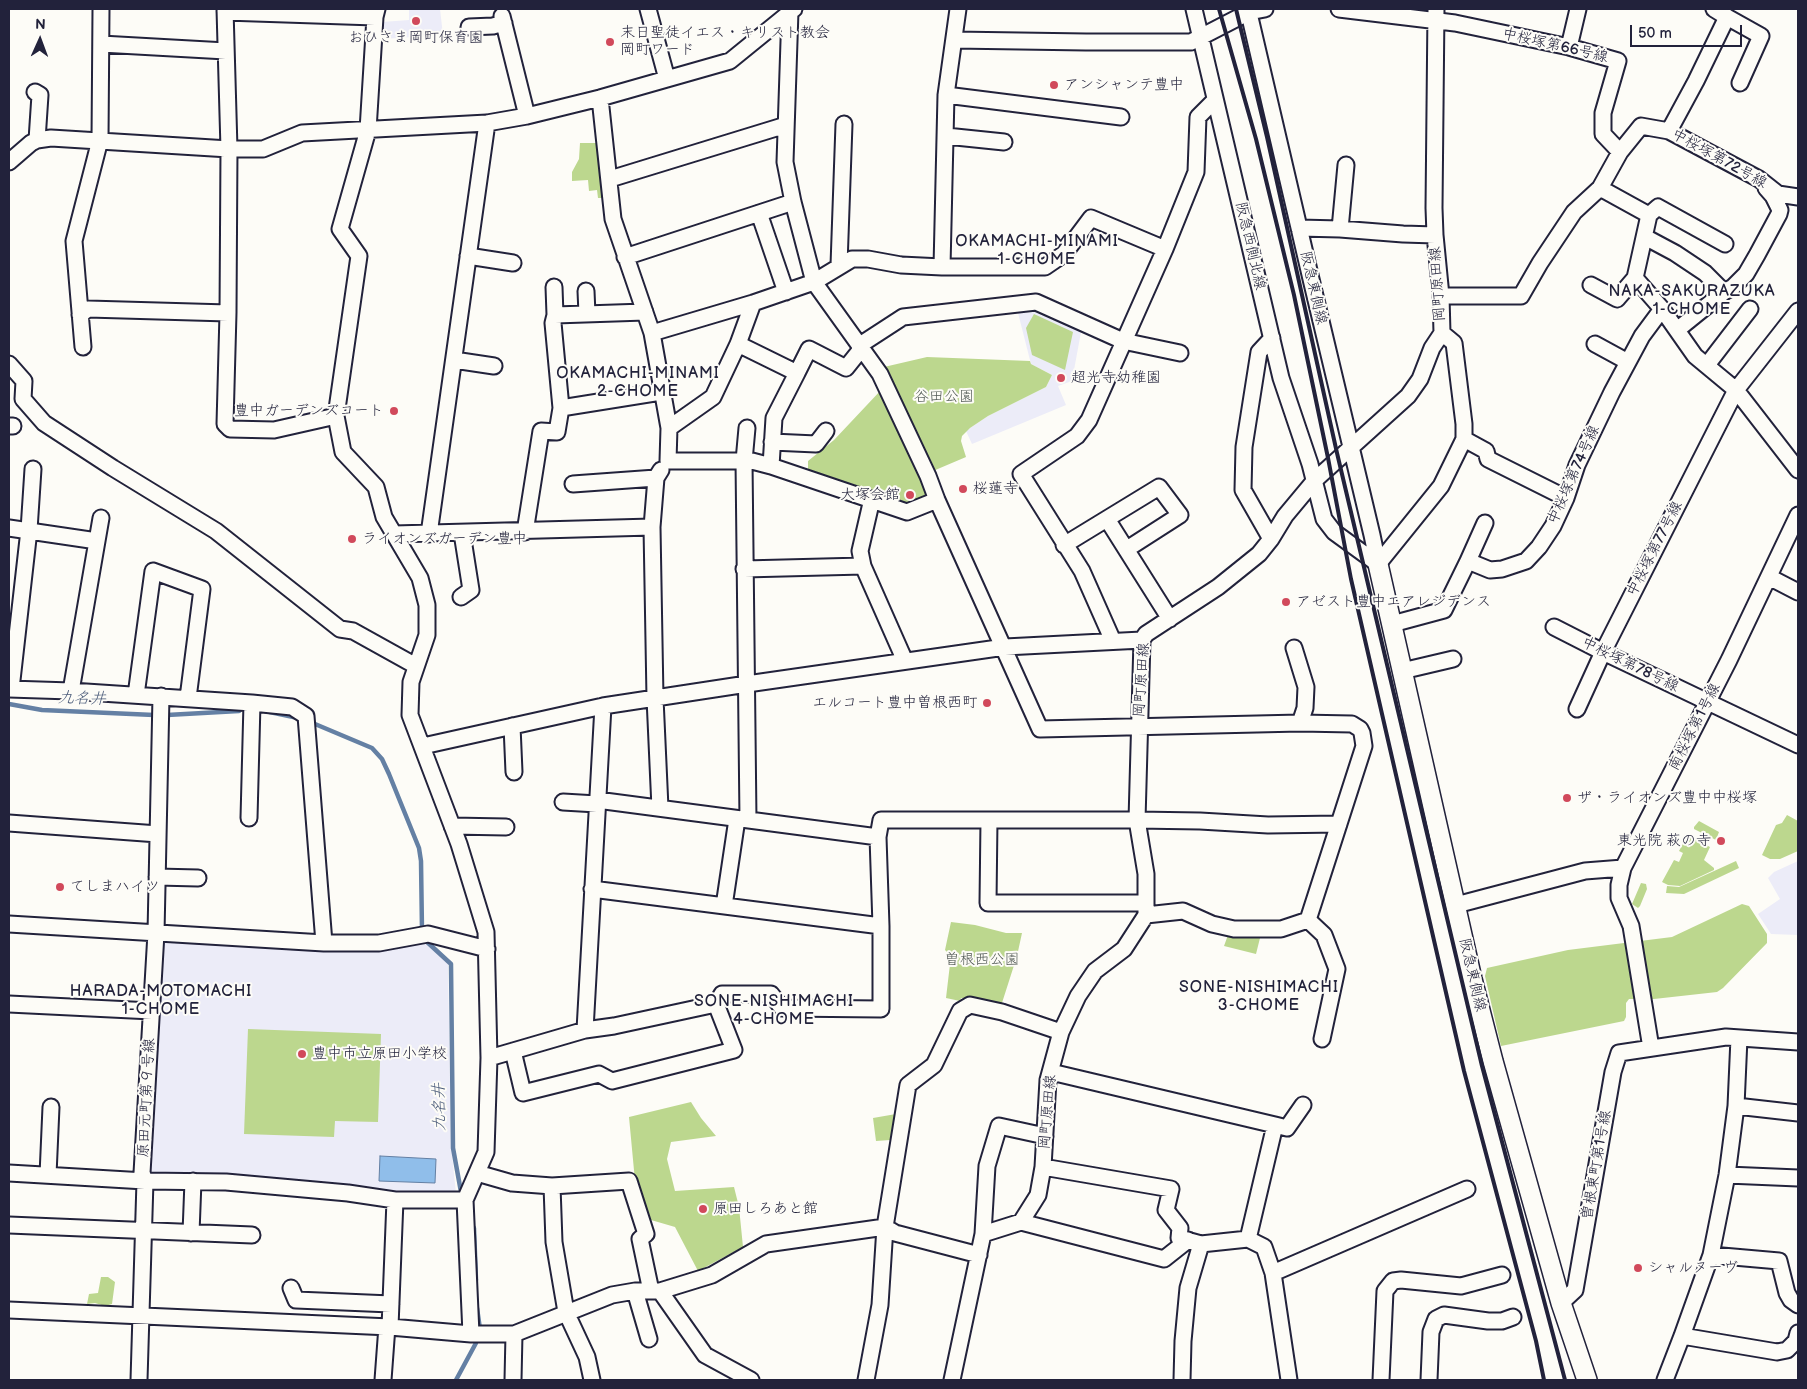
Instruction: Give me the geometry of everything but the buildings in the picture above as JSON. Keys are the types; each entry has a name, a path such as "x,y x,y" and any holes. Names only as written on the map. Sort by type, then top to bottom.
{"street":[{"path":"83,348 74,241 100,140 101,9"},
{"path":"648,9 667,79"},
{"path":"942,267 946,95 958,9"},
{"name":"阪急西側北線","path":"1194,9 1281,378 1315,480"},
{"path":"954,40 1191,42 1248,10 1265,9"},
{"name":"中桜塚第66号線","path":"1344,9 1436,14 1618,61 1604,113 1603,134 1620,152"},
{"path":"1569,47 1578,9"},
{"path":"1714,9 1761,36 1740,83"},
{"path":"336,416 274,430 230,429 225,424 229,149 225,10 376,13 368,130 340,230 359,256 336,416 344,452 376,487 384,516 420,578 427,605 427,635 411,682 410,715 452,826 486,932 489,1058 486,1152 465,1200 471,1334"},
{"path":"9,162 30,143 52,138 229,149 263,149 302,133 487,123 527,116 600,98 730,61 792,10"},
{"path":"792,10 784,162 814,282 880,374 928,476 1040,729 1300,723 1352,724 1360,729 1364,746 1308,920"},
{"name":"阪急東側線","path":"1248,10 1372,535 1493,1061 1561,1303 1587,1380"},
{"name":"岡町原田線","path":"1021,1222 1038,1195 1043,1167 1048,1080 1061,1032 1078,996 1095,971 1124,949 1146,909 1146,874 1137,820 1142,640 1146,634 1218,587 1259,554 1285,516 1315,480 1408,396 1420,379 1432,348 1442,333 1441,296 1435,235 1436,14"},
{"path":"1669,130 1696,81 1727,17"},
{"path":"469,27 493,26 503,20 527,116"},
{"path":"101,44 226,51"},
{"path":"35,92 40,94 37,140"},
{"path":"946,95 1121,117"},
{"path":"600,98 613,219 652,334 669,428 668,462"},
{"path":"1113,641 1082,571 1021,474 1077,436 1089,420 1165,249 1196,172 1198,117 1215,100"},
{"path":"429,534 487,123"},
{"path":"839,265 844,124"},
{"path":"610,179 786,125"},
{"name":"中桜塚第72号線","path":"1620,152 1641,126 1669,130 1759,179 1778,194 1798,197"},
{"path":"946,136 1004,142"},
{"path":"1441,296 1521,296 1540,263 1574,212 1600,188 1620,152"},
{"path":"1340,229 1346,165"},
{"path":"1678,330 1724,292 1733,287 1746,274 1779,214 1779,206 1759,179"},
{"path":"1600,188 1649,215"},
{"path":"625,257 793,202"},
{"path":"1591,285 1617,300 1635,278 1649,215 1658,207 1725,244"},
{"path":"760,213 786,292"},
{"path":"652,334 754,303 814,282 839,265 852,259 860,258 901,265 942,267 1045,267 1064,254 1091,218 1165,249"},
{"path":"1299,228 1435,235"},
{"path":"1644,237 1705,273 1724,292"},
{"path":"468,256 513,263"},
{"path":"1635,278 1662,308 1696,356 1736,390 1798,470"},
{"path":"525,532 541,431 556,432 561,408 553,323 555,315 554,287"},
{"path":"586,291 587,314"},
{"path":"771,466 774,418 809,349 846,368 863,343 903,317 1036,302 1123,341 1180,353"},
{"path":"669,428 713,397 738,344 754,303"},
{"name":"中桜塚第74号線","path":"1468,561 1490,570 1526,561 1552,526 1566,498 1577,465 1628,362 1642,336 1662,308"},
{"path":"80,315 88,309 228,313"},
{"path":"1707,365 1750,309"},
{"name":"中桜塚第77号線","path":"1577,709 1603,652 1736,390 1798,311"},
{"path":"555,315 645,312"},
{"path":"1315,480 1324,518 1334,532 1378,564 1440,486 1464,439 1464,424 1454,343 1442,333"},
{"path":"1271,539 1243,490 1244,447 1259,352 1272,338"},
{"path":"738,344 797,373"},
{"path":"1595,344 1628,362"},
{"path":"454,360 494,366"},
{"path":"9,364 24,381 23,399 44,423 216,531 340,629 353,632 416,666"},
{"path":"561,408 661,392"},
{"path":"724,906 743,820 747,684 744,461 747,428"},
{"path":"772,442 816,444 826,431"},
{"path":"1464,439 1486,452 1488,459 1566,498"},
{"path":"660,808 655,698 652,527 656,478 662,467 668,462 744,461 771,466 907,512 937,500"},
{"path":"33,469 10,689 161,696 252,703 292,707 306,716 324,943"},
{"path":"573,484 656,478"},
{"path":"1064,545 1159,487 1180,515 1126,550"},
{"path":"872,499 860,551 863,566 905,661"},
{"name":"南桜塚第1号線","path":"1651,1048 1631,926 1619,898 1619,885 1623,868 1729,660 1798,514"},
{"path":"71,691 101,518"},
{"path":"1107,519 1170,619"},
{"path":"1392,624 1444,610 1485,523"},
{"path":"394,534 525,532 652,527"},
{"path":"9,528 97,541"},
{"path":"461,597 471,590 462,533"},
{"path":"744,569 863,566"},
{"path":"136,695 153,572 202,589 188,698"},
{"path":"1769,577 1798,592"},
{"name":"中桜塚第78号線","path":"1554,627 1798,745"},
{"path":"423,746 603,706 747,684 1005,648 1142,640"},
{"path":"1294,648 1306,687 1305,708 1300,723"},
{"path":"1402,671 1453,659"},
{"name":"原田元町第９号線","path":"139,1380 145,1181 142,1172 156,933 161,696"},
{"path":"249,818 252,703"},
{"path":"584,1030 603,706"},
{"path":"512,726 514,772"},
{"path":"563,802 597,802 660,808 878,838"},
{"path":"489,1058 584,1030 614,1026 716,1004 722,994 771,994 782,1008 882,1009 878,838 881,820 1137,820 1200,821 1268,826 1338,824"},
{"path":"989,820 988,903 1183,911 1212,924 1234,929 1282,928 1308,920"},
{"path":"9,823 158,834"},
{"path":"452,826 506,828"},
{"path":"1456,906 1585,871 1623,868"},
{"path":"157,877 198,878"},
{"path":"592,890 881,926"},
{"path":"1308,920 1324,936 1337,969 1322,1039"},
{"path":"9,924 324,943 379,943 428,934 487,949"},
{"path":"9,1004 152,1011"},
{"path":"512,1051 522,1093 599,1074 612,1081 734,1050 716,1004"},
{"path":"866,1380 880,1305 885,1227 908,1085 934,1065 960,1011 970,1004 1002,1012 1061,1032"},
{"path":"1651,1048 1726,1037 1798,1042"},
{"path":"1664,1380 1711,1255 1728,1175 1736,1106 1739,1038"},
{"name":"曽根東町第1号線","path":"1561,1303 1575,1290 1613,1072 1619,1053 1651,1048"},
{"path":"1051,1072 1287,1128 1303,1104"},
{"path":"1736,1106 1798,1113"},
{"path":"48,1175 51,1107"},
{"path":"1248,1239 1275,1125"},
{"path":"952,1380 983,1234 988,1166 999,1126 1045,1136"},
{"path":"1043,1167 1171,1189 1166,1210 1180,1228 1179,1238 1194,1242 1248,1239 1264,1247 1273,1273 1288,1380"},
{"path":"9,1173 145,1181 226,1182 300,1188 394,1200 465,1200"},
{"path":"477,1173 512,1183 552,1186 628,1181 646,1234 640,1239 656,1291 705,1355 726,1374 751,1380"},
{"path":"1728,1175 1798,1178"},
{"path":"192,1233 193,1181"},
{"path":"552,1186 554,1242 566,1312 587,1357 592,1380"},
{"path":"1273,1273 1467,1189"},
{"path":"383,1380 391,1304 394,1200"},
{"path":"983,1234 1021,1222 1164,1259 1194,1242"},
{"path":"9,1225 252,1235"},
{"path":"9,1310 388,1326 471,1334 514,1334 612,1295 635,1291 656,1291 712,1275 766,1244 885,1227 895,1233 979,1255"},
{"path":"1182,1380 1183,1341 1194,1242"},
{"path":"1711,1255 1779,1261 1787,1293 1791,1300 1798,1305"},
{"path":"1381,1380 1386,1291 1393,1281 1401,1280 1462,1286 1502,1275"},
{"path":"291,1288 296,1300 391,1304"},
{"path":"635,1291 649,1338"},
{"path":"1429,1380 1431,1332 1436,1320 1444,1315 1488,1320 1502,1320 1513,1317"},
{"path":"1682,1336 1777,1352 1787,1350 1796,1341 1798,1333"},
{"path":"513,1380 514,1334"}],"shaded area":[{"path":"409,9 440,9 443,35 382,39 382,22 409,20"},
{"name":"超光寺幼稚園","path":"1036,312 1081,332 1072,381 1058,386 1066,405 972,444 966,431 988,416 1046,387 1052,375 1031,364 1018,313"},
{"path":"1798,861 1798,935 1771,934 1758,914 1780,899 1768,878 1774,872"},
{"name":"豊中市立原田小学校","path":"168,939 375,950 425,942 448,964 451,1144 456,1194 393,1195 219,1176 148,1173 162,944"}],"green space":[{"path":"580,143 599,143 606,198 598,198 597,190 589,191 588,180 572,181 572,172 579,159"},
{"path":"1034,314 1073,332 1065,370 1032,355 1026,328"},
{"name":"谷田公園","path":"927,357 1030,361 1031,364 1052,375 1046,387 988,416 970,428 962,436 961,441 966,457 933,471 892,379 884,367"},
{"name":"谷田公園","path":"882,389 930,499 908,507 853,484 808,472 808,461 834,440"},
{"path":"1787,815 1798,821 1798,851 1780,859 1770,859 1762,855 1776,825 1782,823"},
{"path":"1699,821 1719,832 1716,840 1694,829"},
{"path":"1691,837 1710,847 1704,860 1714,870 1680,886 1668,885 1662,882 1674,860 1679,862 1683,853 1679,851 1686,838"},
{"path":"1736,861 1739,868 1684,894 1666,893 1667,886 1679,887"},
{"path":"1641,883 1646,884 1647,889 1638,908 1632,904"},
{"path":"1742,904 1749,906 1767,934 1767,943 1717,992 1654,999 1629,999 1626,1003 1626,1017 1624,1021 1501,1046 1485,976 1487,968 1568,950 1672,937"},
{"name":"曽根西公園","path":"951,922 975,925 1006,933 1022,933 1017,956 1001,1006 961,998 960,1001 946,998 950,955 945,950"},
{"path":"1261,934 1256,954 1224,946 1228,935"},
{"path":"248,1029 381,1034 378,1122 335,1121 334,1137 244,1134"},
{"path":"691,1102 716,1136 671,1142 667,1159 675,1191 734,1187 739,1207 743,1247 698,1271 675,1227 651,1220 635,1181 629,1117"},
{"path":"896,1114 897,1122 893,1123 890,1140 876,1141 873,1118"},
{"path":"101,1277 108,1277 115,1282 112,1304 105,1306 95,1303 87,1304 89,1294 98,1293"}],"water":[{"path":"380,1156 436,1159 435,1183 379,1181"}],"waterway":[{"name":"九名井","path":"9,704 42,710 154,715"},
{"name":"九名井","path":"167,715 239,711"},
{"name":"九名井","path":"265,711 298,718"},
{"name":"九名井","path":"315,724 372,748 382,759 419,848 421,861 422,931"},
{"name":"九名井","path":"426,941 451,964 453,1148 461,1192"},
{"name":"九名井","path":"474,1228 476,1280"},
{"name":"九名井","path":"477,1308 480,1329"},
{"name":"九名井","path":"456,1380 476,1343"}],"railway":[{"path":"1219,9 1256,139 1294,295 1351,579 1464,1071 1536,1341 1544,1380"},
{"path":"1236,9 1267,137 1337,453 1482,1066 1565,1380"}],"place":[{"name":"おひさま岡町保育園","path":"416,21"},
{"name":"末日聖徒イエス・キリスト教会 岡町ワード","path":"610,42"},
{"name":"アンシャンテ豊中","path":"1054,85"},
{"name":"超光寺幼稚園","path":"1061,378"},
{"name":"豊中ガーデンズコート","path":"394,411"},
{"name":"桜蓮寺","path":"963,489"},
{"name":"大塚会館","path":"910,495"},
{"name":"ライオンズガーデン豊中","path":"352,539"},
{"name":"アゼスト豊中エアレジデンス","path":"1286,602"},
{"name":"エルコート豊中曽根西町","path":"987,703"},
{"name":"ザ・ライオンズ豊中中桜塚","path":"1567,798"},
{"name":"東光院 萩の寺","path":"1721,841"},
{"name":"てしまハイツ","path":"60,887"},
{"name":"豊中市立原田小学校","path":"302,1054"},
{"name":"原田しろあと館","path":"703,1209"},
{"name":"シャルヌーヴ","path":"1638,1268"}],"district":[{"name":"OKAMACHI-MINAMI 1-CHOME","path":"1037,251"},
{"name":"NAKA-SAKURAZUKA 1-CHOME","path":"1692,301"},
{"name":"OKAMACHI-MINAMI 2-CHOME","path":"638,383"},
{"name":"SONE-NISHIMACHI 3-CHOME","path":"1259,997"},
{"name":"HARADA-MOTOMACHI 1-CHOME","path":"161,1001"},
{"name":"SONE-NISHIMACHI 4-CHOME","path":"774,1011"}]}
